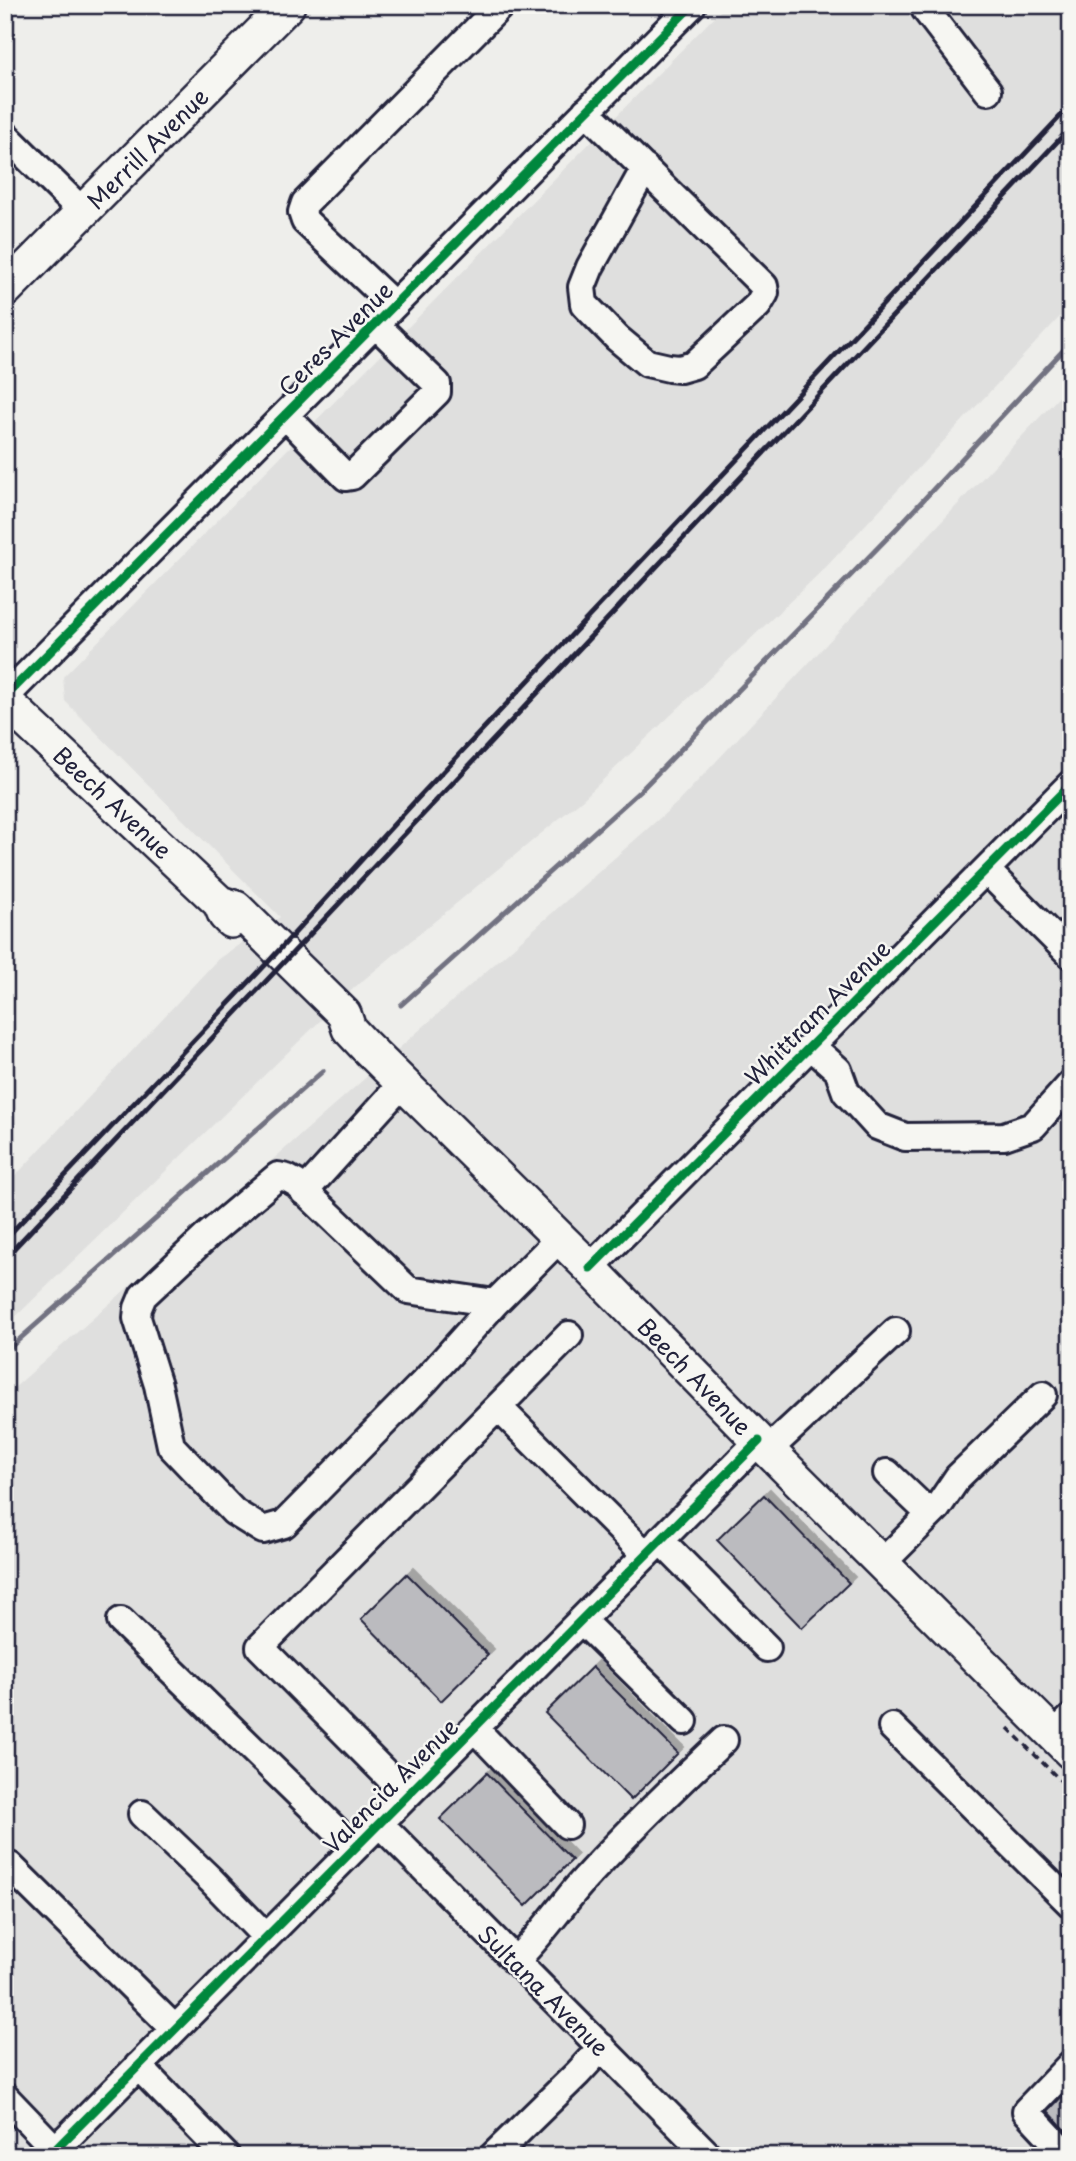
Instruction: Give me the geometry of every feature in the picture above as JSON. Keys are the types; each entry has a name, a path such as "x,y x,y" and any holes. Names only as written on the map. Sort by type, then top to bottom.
{"main road":[{"name":"Merrill Avenue","path":"5,290 280,8"},
{"name":"Beech Avenue","path":"5,699 220,903 225,915 336,1024 357,1037 590,1268 881,1564 1065,1735"}],"street":[{"path":"394,305 304,221 302,212 305,204 501,5"},
{"name":"Ceres Avenue","path":"5,699 692,5"},
{"path":"929,5 925,9 988,91"},
{"path":"586,111 645,168 764,286 765,293 758,305 694,365 680,369 647,363 617,338 584,304 582,287 590,267 645,168"},
{"path":"5,135 83,212"},
{"path":"285,415 346,477 352,476 437,392 437,384 375,324"},
{"name":"Whittram Avenue","path":"590,1268 1071,785"},
{"path":"986,870 1071,955"},
{"path":"811,1046 838,1070 846,1092 877,1126 905,1138 1004,1136 1034,1126 1071,1084"},
{"path":"304,1192 403,1083"},
{"path":"495,1303 408,1290 304,1192 287,1178 278,1176 208,1235 143,1296 137,1318 158,1385 171,1446 234,1513 263,1530 273,1529 284,1524 425,1381 495,1303 560,1238"},
{"name":"Valencia Avenue","path":"52,2152 653,1548 763,1446 896,1331"},
{"path":"407,1795 260,1647 569,1335"},
{"path":"881,1564 930,1514 958,1477 1043,1395"},
{"path":"498,1407 767,1648"},
{"path":"887,1473 930,1514"},
{"path":"582,1619 684,1721"},
{"path":"121,1621 354,1848"},
{"path":"892,1727 1071,1904"},
{"path":"474,1728 567,1825"},
{"path":"515,1961 533,1943 574,1891 638,1823 724,1740"},
{"path":"142,1814 266,1937"},
{"name":"Sultana Avenue","path":"379,1823 602,2047 693,2150"},
{"path":"5,1871 10,1866 175,2029"},
{"path":"493,2156 602,2047"},
{"path":"1068,2156 1026,2111 1071,2064"},
{"path":"138,2066 226,2156"},
{"path":"5,2097 52,2152"}],"shaded area":[{"path":"726,5 1071,5 1071,305 826,567 583,799 355,987 5,1327 5,1187 218,959 280,917 65,701 63,677"},
{"path":"1071,384 1071,2156 5,2156 5,1396 678,802"}],"building":[{"path":"764,1495 849,1583 802,1628 717,1540"},
{"path":"407,1574 488,1655 441,1701 361,1619"},
{"path":"592,1667 678,1753 631,1800 545,1713"},
{"path":"487,1773 572,1860 526,1906 440,1819"},
{"path":"1071,2087 1071,2136 1048,2111"}],"waterway":[{"path":"401,1005 641,790 897,528 1071,342"},
{"path":"5,1352 323,1071"}],"railway":[{"path":"5,1239 1071,105"},
{"path":"5,1258 1071,127"}],"cycle path":[{"path":"5,697 692,5"},
{"path":"590,1268 1071,784"},
{"path":"49,2156 759,1441"}]}
